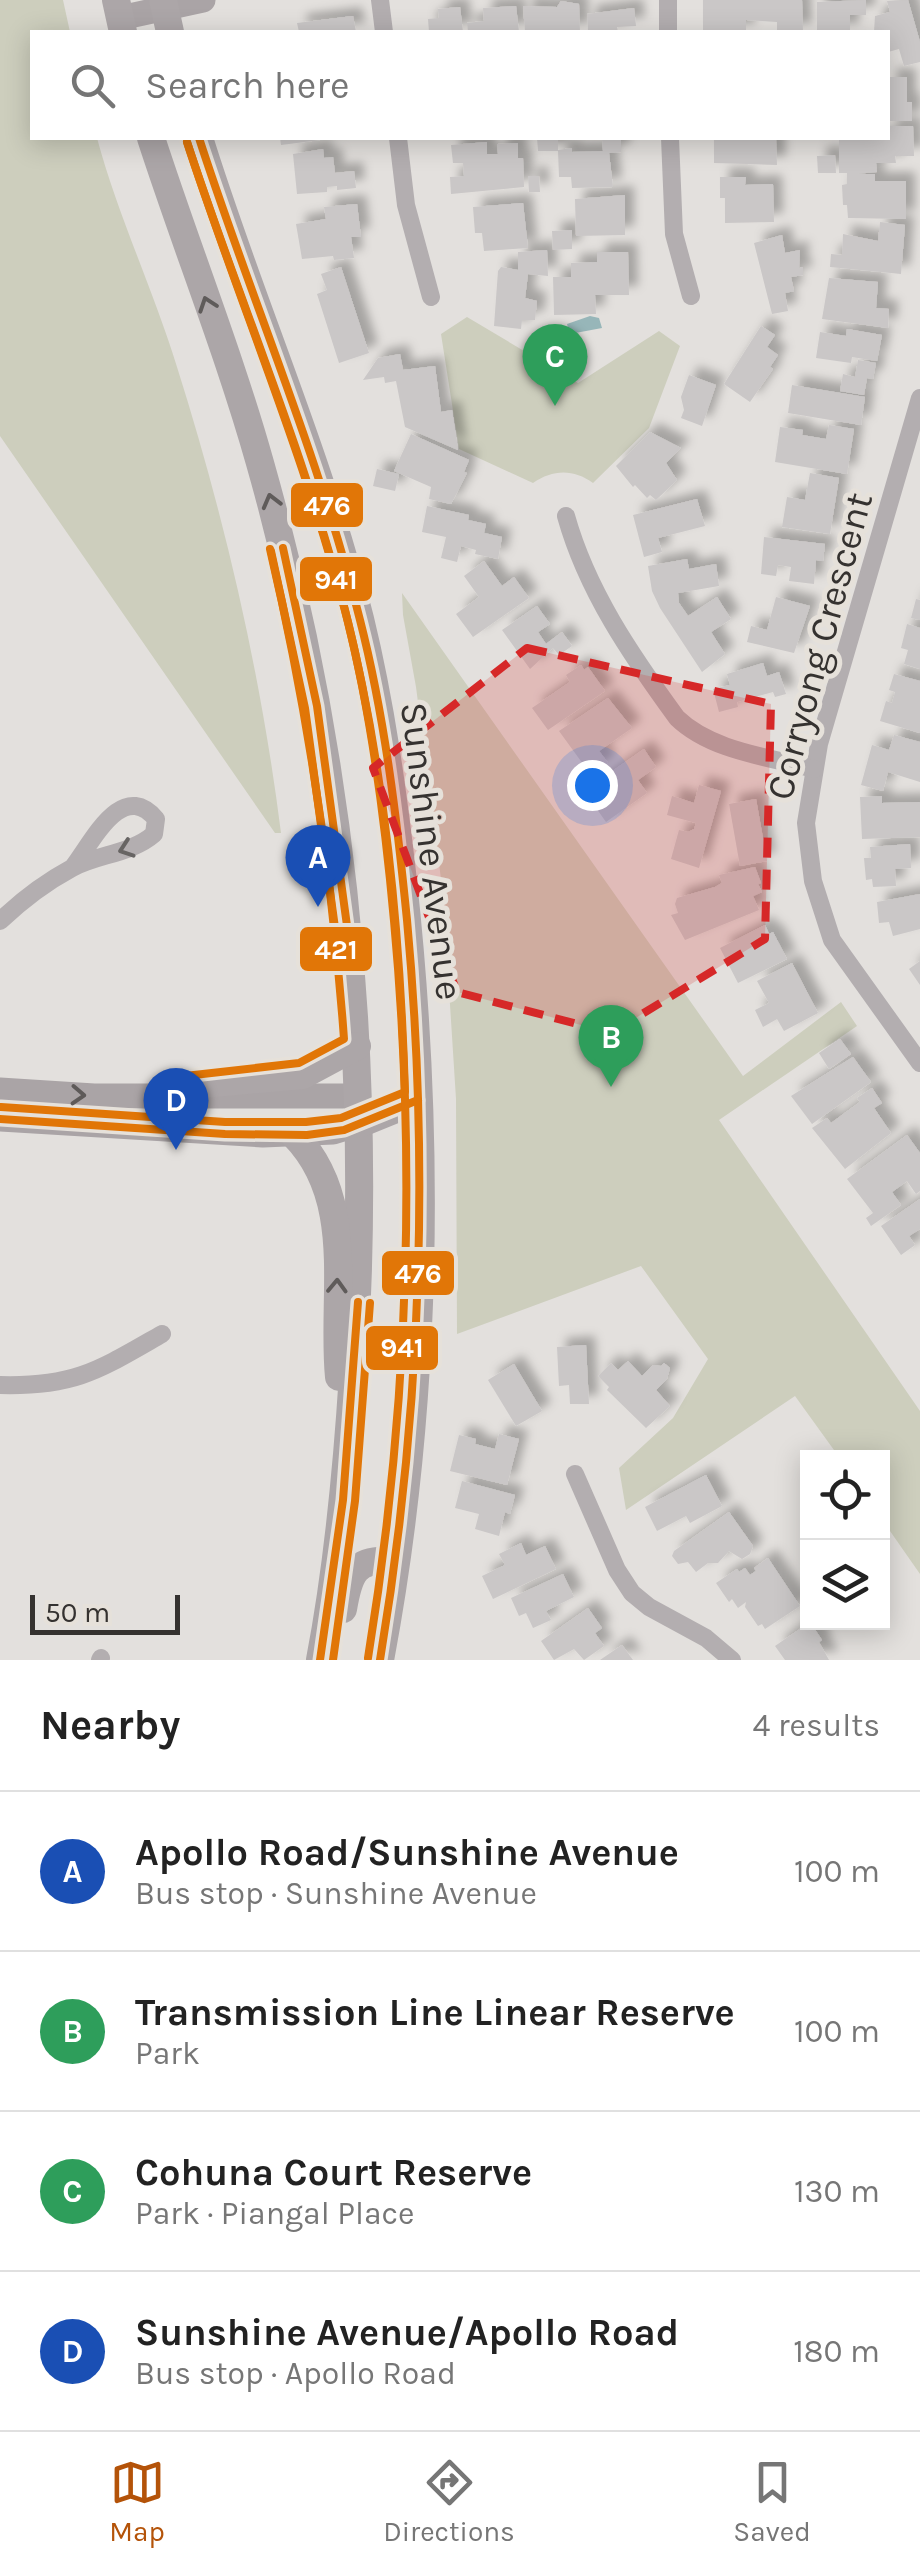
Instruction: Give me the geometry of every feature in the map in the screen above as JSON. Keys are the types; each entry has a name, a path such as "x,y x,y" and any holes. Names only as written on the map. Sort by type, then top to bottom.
{"main road":[{"path":"152,140 250,429 292,587 340,855 357,1046 360,1275 347,1453 320,1660"},
{"name":"Sunshine Avenue","path":"199,140 325,497 369,657 391,786 408,926 420,1198 415,1354 395,1561 380,1660"},
{"path":"157,1096 203,1084 303,1075 357,1046"},
{"path":"359,1110 418,1100"},
{"path":"294,1134 320,1168 334,1211 338,1244 335,1337 347,1453"},
{"path":"335,1660 350,1580 370,1560 395,1561"}],"street":[{"path":"120,17 166,14 203,0"},
{"path":"380,0 384,30"},
{"path":"668,0 668,30"},
{"path":"398,140 406,204 431,298"},
{"path":"670,140 674,234 691,296"},
{"name":"Corryong Crescent","path":"920,398 814,769 806,824 813,880 832,940 920,1063"},
{"path":"566,516 576,554 590,585 677,718 719,744 814,769"},
{"path":"0,922 22,900 74,867 143,843 154,834 156,819 131,803 119,808 74,867"},
{"path":"0,1090 359,1110"},
{"path":"0,1119 226,1134 294,1134 333,1132 359,1110"},
{"path":"0,1384 52,1384 78,1378 162,1334"},
{"path":"575,1474 632,1593 649,1607 706,1638 732,1660"}],"highlighted area":[{"path":"527,648 771,704 765,939 611,1033 457,992 373,768"}],"green space":[{"path":"0,0 63,0 70,30 30,30 30,140 98,140 168,338 211,482 252,656 281,833 275,833 0,436"},
{"path":"467,317 578,383 659,331 680,346 649,428 593,483 563,472 533,483 459,449 441,334"},
{"path":"402,593 743,1076 841,1002 857,1026 719,1120 920,1411 920,1574 890,1531 890,1450 834,1450 795,1396 626,1510 619,1468 673,1418 708,1359 641,1266 457,1334 456,1099 447,925"}],"water":[{"path":"590,316 599,318 602,328 570,334 567,324"}],"building":[{"path":"703,0 802,0 803,30 777,30 777,22 746,20 746,30 703,30"},
{"path":"866,0 866,15 850,15 850,30 817,30 817,2"},
{"path":"908,0 920,42 920,62 904,66 899,49 890,51 890,30 874,30 875,16 890,12 887,1"},
{"path":"561,1 579,4 580,30 525,30 523,6 557,7"},
{"path":"516,6 519,30 468,30 467,23 484,21 483,8"},
{"path":"460,7 463,30 429,30 428,19 439,18 438,9"},
{"path":"634,8 636,26 588,30 587,14"},
{"path":"353,16 356,30 299,30 297,23"},
{"path":"890,77 907,77 912,121 890,121"},
{"path":"890,126 913,126 914,156 895,156 896,163 876,163 877,172 855,174 875,174 875,181 906,181 906,219 848,218 842,185 847,184 847,173 839,173 839,140 890,140"},
{"path":"280,140 320,140 281,145"},
{"path":"537,140 558,140 558,150 572,148 572,152 603,151 602,140 621,140 621,152 609,153 613,187 572,188 571,177 559,177 558,151 538,151"},
{"path":"714,140 776,140 777,165 714,163"},
{"path":"487,142 487,154 498,154 497,144 518,143 524,187 451,194 450,177 464,176 463,163 453,163 451,145"},
{"path":"323,149 324,158 333,157 335,173 354,171 356,188 327,187 327,192 297,194 293,154"},
{"path":"835,155 836,173 818,173 817,156"},
{"path":"528,176 539,176 540,192 529,192"},
{"path":"720,177 746,177 745,185 773,184 774,222 725,223"},
{"path":"625,195 625,235 576,236 575,199"},
{"path":"523,203 528,248 484,251 482,233 475,233 473,207"},
{"path":"357,204 361,237 351,237 354,258 302,259 296,224 326,219 324,207"},
{"path":"880,222 905,225 901,274 830,267 831,254 842,255 843,234 878,241"},
{"path":"572,230 572,249 553,250 552,231"},
{"path":"782,235 785,253 800,250 799,268 803,267 803,275 791,277 794,291 785,293 788,311 772,314 754,243"},
{"path":"547,250 548,276 528,274 525,298 537,301 535,320 522,320 521,329 494,326 498,271 501,267 518,270 518,252"},
{"path":"597,252 628,252 629,295 595,295 596,314 554,315 553,277 571,277 571,263 597,262"},
{"path":"341,267 369,353 339,363 317,294 327,290 321,274"},
{"path":"829,278 878,282 876,308 889,309 888,328 822,319"},
{"path":"761,326 775,335 767,347 778,355 750,402 724,384"},
{"path":"847,329 882,335 877,361 852,357 851,363 816,358 820,332 846,336"},
{"path":"400,354 403,370 435,366 441,412 452,410 458,450 405,427 396,381 385,383 384,377 363,380 378,358"},
{"path":"858,360 876,363 873,379 867,378 864,395 840,391 843,374 855,377"},
{"path":"689,375 716,385 702,426 681,418 681,397"},
{"path":"792,385 865,397 861,425 788,413"},
{"path":"829,425 854,429 847,474 775,462 780,427 826,439"},
{"path":"650,432 681,448 666,463 677,480 656,500 633,487 616,466"},
{"path":"411,434 469,460 464,472 467,473 451,504 429,499 431,487 394,471"},
{"path":"377,469 399,474 395,491 373,486"},
{"path":"810,473 839,478 830,534 782,527 787,497 805,500"},
{"path":"697,499 705,526 658,538 662,552 644,557 633,515"},
{"path":"427,506 469,515 468,520 486,524 484,533 502,537 498,559 461,546 457,562 441,558 446,537 422,532"},
{"path":"764,537 825,544 823,561 816,560 814,584 789,581 791,567 778,565 776,576 761,574"},
{"path":"687,559 689,569 716,564 719,586 678,593 679,603 688,616 717,597 731,619 711,632 725,654 702,672 660,608 652,591 648,566"},
{"path":"484,561 502,586 514,577 529,598 473,637 456,614 479,597 464,576"},
{"path":"776,597 810,606 794,653 747,642 751,626 767,630"},
{"path":"916,599 920,600 920,620 911,618"},
{"path":"537,606 550,624 538,632 546,644 562,632 572,646 559,655 553,648 530,669 502,630"},
{"path":"907,624 920,628 920,669 904,664 908,650 901,648"},
{"path":"763,663 767,676 779,672 786,694 775,697 773,692 737,702 738,707 719,712 713,689 730,685 727,674"},
{"path":"581,665 584,670 588,667 605,691 548,730 532,708 570,682 566,675"},
{"path":"894,674 920,681 920,733 880,721 886,701 892,703 895,692 889,690"},
{"path":"608,698 632,728 599,751 608,763 591,775 559,731"},
{"path":"894,735 920,742 920,782 888,772 883,791 861,785 872,745 889,750"},
{"path":"644,749 656,767 638,780 647,793 606,822 584,791"},
{"path":"699,785 721,791 699,868 671,859 679,830 688,832 696,823 667,815 672,796 694,803"},
{"path":"882,796 882,803 920,802 920,837 862,839 860,797"},
{"path":"756,799 767,861 740,866 729,804"},
{"path":"910,844 911,868 895,869 896,886 873,887 872,879 866,880 864,858 871,858 870,847"},
{"path":"755,867 762,892 753,896 759,910 685,940 671,915 678,913 677,898 715,887 722,883 719,875"},
{"path":"920,894 920,929 893,936 889,922 879,923 877,902"},
{"path":"765,925 787,959 738,983 720,948"},
{"path":"920,961 920,985 909,969"},
{"path":"792,963 818,1013 784,1031 777,1019 763,1027 755,1010 769,1003 757,981"},
{"path":"840,1039 851,1054 829,1069 819,1053"},
{"path":"853,1057 871,1082 812,1124 791,1096"},
{"path":"872,1088 882,1103 874,1108 891,1133 845,1169 812,1128 827,1118 831,1123"},
{"path":"907,1135 920,1153 920,1191 916,1194 907,1181 892,1192 901,1205 871,1226 866,1218 873,1213 847,1179"},
{"path":"920,1199 920,1229 909,1236 915,1245 901,1255 881,1226"},
{"path":"586,1345 589,1404 570,1404 569,1385 559,1386 557,1347"},
{"path":"628,1361 642,1376 653,1365 664,1363 670,1368 667,1379 656,1390 670,1406 646,1428 598,1376 611,1363 618,1370"},
{"path":"514,1364 542,1411 516,1426 488,1380"},
{"path":"499,1434 519,1439 507,1485 450,1471 459,1435 495,1449"},
{"path":"706,1475 722,1506 690,1523 686,1516 657,1531 645,1507"},
{"path":"462,1481 515,1495 510,1514 505,1512 499,1536 475,1529 479,1514 455,1508"},
{"path":"729,1512 753,1546 750,1554 742,1559 729,1551 718,1563 708,1563 696,1572 688,1562 678,1564 672,1556 674,1551"},
{"path":"521,1543 526,1555 545,1546 556,1569 493,1599 482,1576 505,1565 499,1554"},
{"path":"768,1558 800,1606 765,1629 762,1624 758,1626 745,1607 746,1602 738,1608 716,1583 737,1569 739,1572 745,1568 750,1575 756,1571 754,1568"},
{"path":"563,1574 574,1597 546,1611 551,1620 533,1628 526,1613 519,1616 511,1598"},
{"path":"588,1608 602,1628 595,1633 604,1646 584,1660 574,1649 554,1660 541,1641"},
{"path":"800,1629 815,1630 829,1660 785,1660 775,1646"},
{"path":"622,1645 633,1660 600,1660"}],"transit line":[{"name":"476","path":"200,140 305,437 343,559 376,694 399,845 418,1106 418,1291 405,1476 380,1660"},
{"name":"941","path":"187,142 331,561 348,622 377,770 401,1014 406,1199 400,1383 382,1566 368,1658"},
{"name":"421","path":"1,1107 225,1122 306,1122 341,1118 405,1092 388,849 359,669 310,491 187,142"},
{"name":"476","path":"283,548 317,706 348,933"},
{"name":"421","path":"185,1076 299,1063 344,1039 317,792 270,549"},
{"name":"941","path":"271,551 305,708 336,935"},
{"name":"476","path":"0,1119 225,1134 307,1135 344,1130 418,1100"},
{"name":"476","path":"320,1660 343,1500 358,1302"},
{"name":"941","path":"333,1660 355,1501 370,1303"}],"place":[{"name":"Cohuna Court Reserve","path":"555,406"},
{"name":"Apollo Road/Sunshine Avenue","path":"318,907"},
{"name":"Transmission Line Linear Reserve","path":"611,1087"},
{"name":"Sunshine Avenue/Apollo Road","path":"176,1150"}]}
